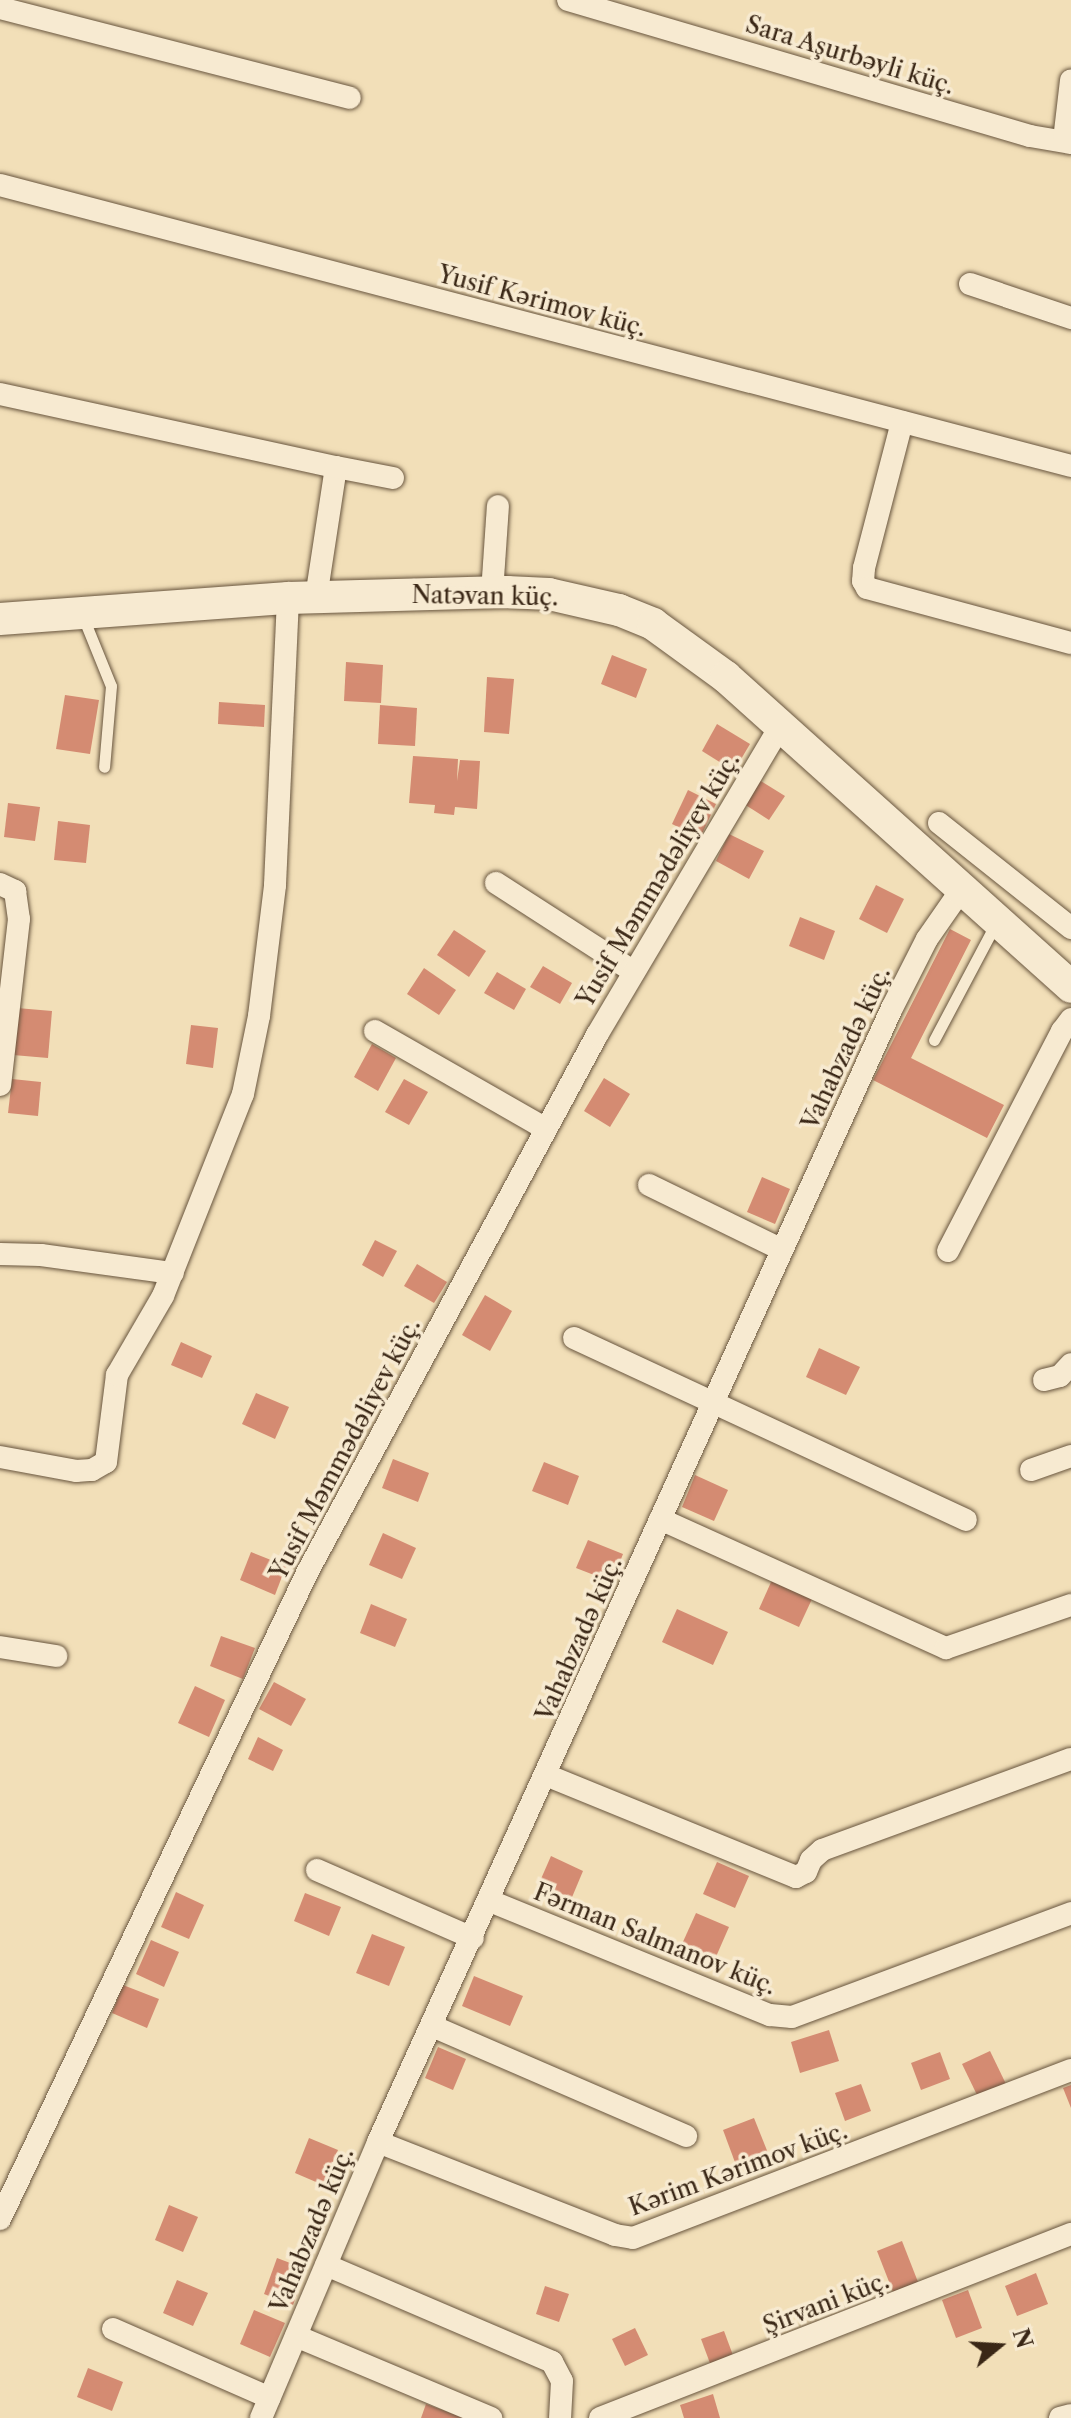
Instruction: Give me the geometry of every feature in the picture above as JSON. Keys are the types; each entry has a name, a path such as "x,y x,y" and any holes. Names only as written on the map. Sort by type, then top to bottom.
{"street":[{"name":"Sara Aşurbəyli küç.","path":"568,0 1030,136 1068,141"},
{"path":"0,8 350,98"},
{"path":"1068,141 1071,80"},
{"name":"Yusif Kərimov küç.","path":"0,185 1071,466"},
{"path":"970,284 1071,318"},
{"path":"0,394 393,478"},
{"path":"902,422 864,568 863,581 867,588 1071,643"},
{"path":"0,1457 76,1471 92,1470 106,1462 117,1375 173,1273 243,1094 259,1016 275,885 302,598 336,467"},
{"path":"492,593 498,506"},
{"name":"Natəvan küç.","path":"0,619 302,598 492,593 549,594 590,600 653,624 694,652 1071,987"},
{"name":"Yusif Məmmədəliyev küç.","path":"0,2219 308,1571 546,1129 634,972 780,727"},
{"path":"939,823 1071,928"},
{"path":"496,883 634,972"},
{"path":"0,884 15,891 19,901 4,1021 0,1085"},
{"name":"Vahabzadə küç.","path":"265,2408 378,2142 490,1901 892,1008 927,939 961,890"},
{"path":"948,1251 1071,1019"},
{"path":"375,1031 546,1129"},
{"path":"649,1185 782,1250"},
{"path":"0,1254 41,1255 173,1273"},
{"path":"574,1338 966,1520"},
{"path":"1044,1380 1060,1376 1071,1364"},
{"path":"1031,1470 1071,1456"},
{"path":"660,1519 946,1648 1071,1605"},
{"path":"0,1647 56,1656"},
{"path":"546,1775 796,1877 806,1872 811,1860 822,1850 1071,1759"},
{"path":"317,1870 473,1938"},
{"name":"Fərman Salmanov küç.","path":"490,1901 770,2015 792,2017 1071,1913"},
{"path":"432,2026 686,2136"},
{"name":"Kərim Kərimov küç.","path":"378,2142 615,2235 633,2238 1071,2070"},
{"name":"Şirvani küç.","path":"600,2418 1071,2234"},
{"path":"326,2265 552,2362 562,2381 560,2418"},
{"path":"113,2329 265,2408"},
{"path":"296,2336 491,2418"},
{"path":"1060,2418 1071,2415"}],"lane":[{"path":"82,613 111,686 104,767"},
{"path":"934,1040 997,922"}],"building":[{"path":"612,655 647,669 636,698 601,684"},
{"path":"346,662 383,665 381,703 344,701"},
{"path":"487,677 514,679 509,734 484,732"},
{"path":"65,695 99,700 90,754 56,749"},
{"path":"219,702 265,705 264,727 218,724"},
{"path":"380,705 417,708 415,746 378,744"},
{"path":"717,724 750,744 734,771 702,751"},
{"path":"413,756 458,759 457,781 460,760 480,761 477,809 455,807 454,815 434,813 435,805 409,803"},
{"path":"759,780 785,796 769,820 744,804"},
{"path":"688,790 716,804 700,838 672,824"},
{"path":"8,803 40,807 35,841 4,837"},
{"path":"58,821 90,825 86,863 54,860"},
{"path":"729,834 764,851 749,879 716,861"},
{"path":"876,885 904,899 887,933 859,919"},
{"path":"800,917 835,931 824,960 789,946"},
{"path":"950,929 971,940 911,1058 1004,1105 987,1138 873,1080"},
{"path":"454,930 486,951 469,977 437,955"},
{"path":"543,966 572,983 560,1004 530,987"},
{"path":"424,968 456,990 439,1015 407,994"},
{"path":"497,972 526,989 514,1010 484,993"},
{"path":"17,1008 52,1011 48,1058 13,1055"},
{"path":"191,1025 218,1028 213,1068 186,1064"},
{"path":"372,1044 396,1058 378,1091 354,1077"},
{"path":"604,1078 630,1094 610,1127 584,1111"},
{"path":"12,1079 41,1082 38,1116 8,1113"},
{"path":"404,1079 428,1092 409,1125 385,1112"},
{"path":"762,1177 790,1189 775,1224 747,1212"},
{"path":"375,1240 397,1251 383,1277 362,1265"},
{"path":"417,1264 447,1282 434,1303 404,1286"},
{"path":"485,1295 512,1311 490,1351 462,1335"},
{"path":"181,1342 212,1356 202,1378 171,1365"},
{"path":"819,1348 860,1367 846,1395 806,1377"},
{"path":"256,1393 289,1407 275,1439 242,1424"},
{"path":"393,1459 429,1473 418,1502 382,1488"},
{"path":"544,1462 579,1476 568,1505 532,1491"},
{"path":"695,1475 728,1490 714,1521 682,1507"},
{"path":"383,1533 416,1548 402,1579 369,1565"},
{"path":"588,1540 623,1554 612,1582 576,1568"},
{"path":"251,1552 286,1566 275,1595 240,1580"},
{"path":"772,1580 812,1599 799,1627 759,1609"},
{"path":"371,1604 407,1619 395,1647 360,1633"},
{"path":"677,1609 728,1632 713,1665 662,1642"},
{"path":"221,1636 255,1648 243,1679 210,1666"},
{"path":"274,1682 306,1699 291,1726 259,1709"},
{"path":"195,1686 225,1700 209,1737 178,1723"},
{"path":"258,1737 283,1750 273,1771 248,1759"},
{"path":"551,1856 583,1871 570,1902 537,1888"},
{"path":"717,1862 749,1876 735,1908 703,1894"},
{"path":"176,1892 204,1905 189,1939 161,1927"},
{"path":"305,1893 341,1907 329,1936 294,1921"},
{"path":"696,1913 729,1927 715,1959 682,1944"},
{"path":"372,1934 405,1947 389,1986 356,1973"},
{"path":"151,1940 179,1952 164,1987 136,1974"},
{"path":"474,1976 523,1996 510,2026 462,2006"},
{"path":"123,1985 159,1999 147,2028 112,2013"},
{"path":"829,2030 839,2061 800,2073 791,2042"},
{"path":"438,2047 466,2059 453,2090 425,2078"},
{"path":"990,2051 1006,2084 978,2097 962,2064"},
{"path":"940,2052 950,2079 921,2090 911,2063"},
{"path":"861,2084 871,2111 845,2121 835,2093"},
{"path":"1071,2085 1071,2108 1063,2088"},
{"path":"754,2118 768,2153 736,2165 723,2130"},
{"path":"309,2138 338,2150 323,2185 295,2173"},
{"path":"169,2205 198,2217 183,2252 155,2240"},
{"path":"902,2241 918,2282 893,2292 877,2251"},
{"path":"277,2258 306,2269 293,2305 264,2294"},
{"path":"1036,2273 1048,2304 1017,2316 1005,2286"},
{"path":"177,2280 208,2293 193,2326 163,2313"},
{"path":"545,2286 569,2294 559,2322 536,2314"},
{"path":"968,2290 982,2328 956,2338 942,2300"},
{"path":"254,2310 285,2323 270,2357 240,2344"},
{"path":"635,2328 648,2355 625,2366 612,2339"},
{"path":"724,2331 734,2358 711,2366 701,2339"},
{"path":"88,2368 123,2382 112,2411 77,2397"},
{"path":"713,2394 720,2418 684,2418 680,2405"},
{"path":"426,2404 464,2418 421,2418"}]}
